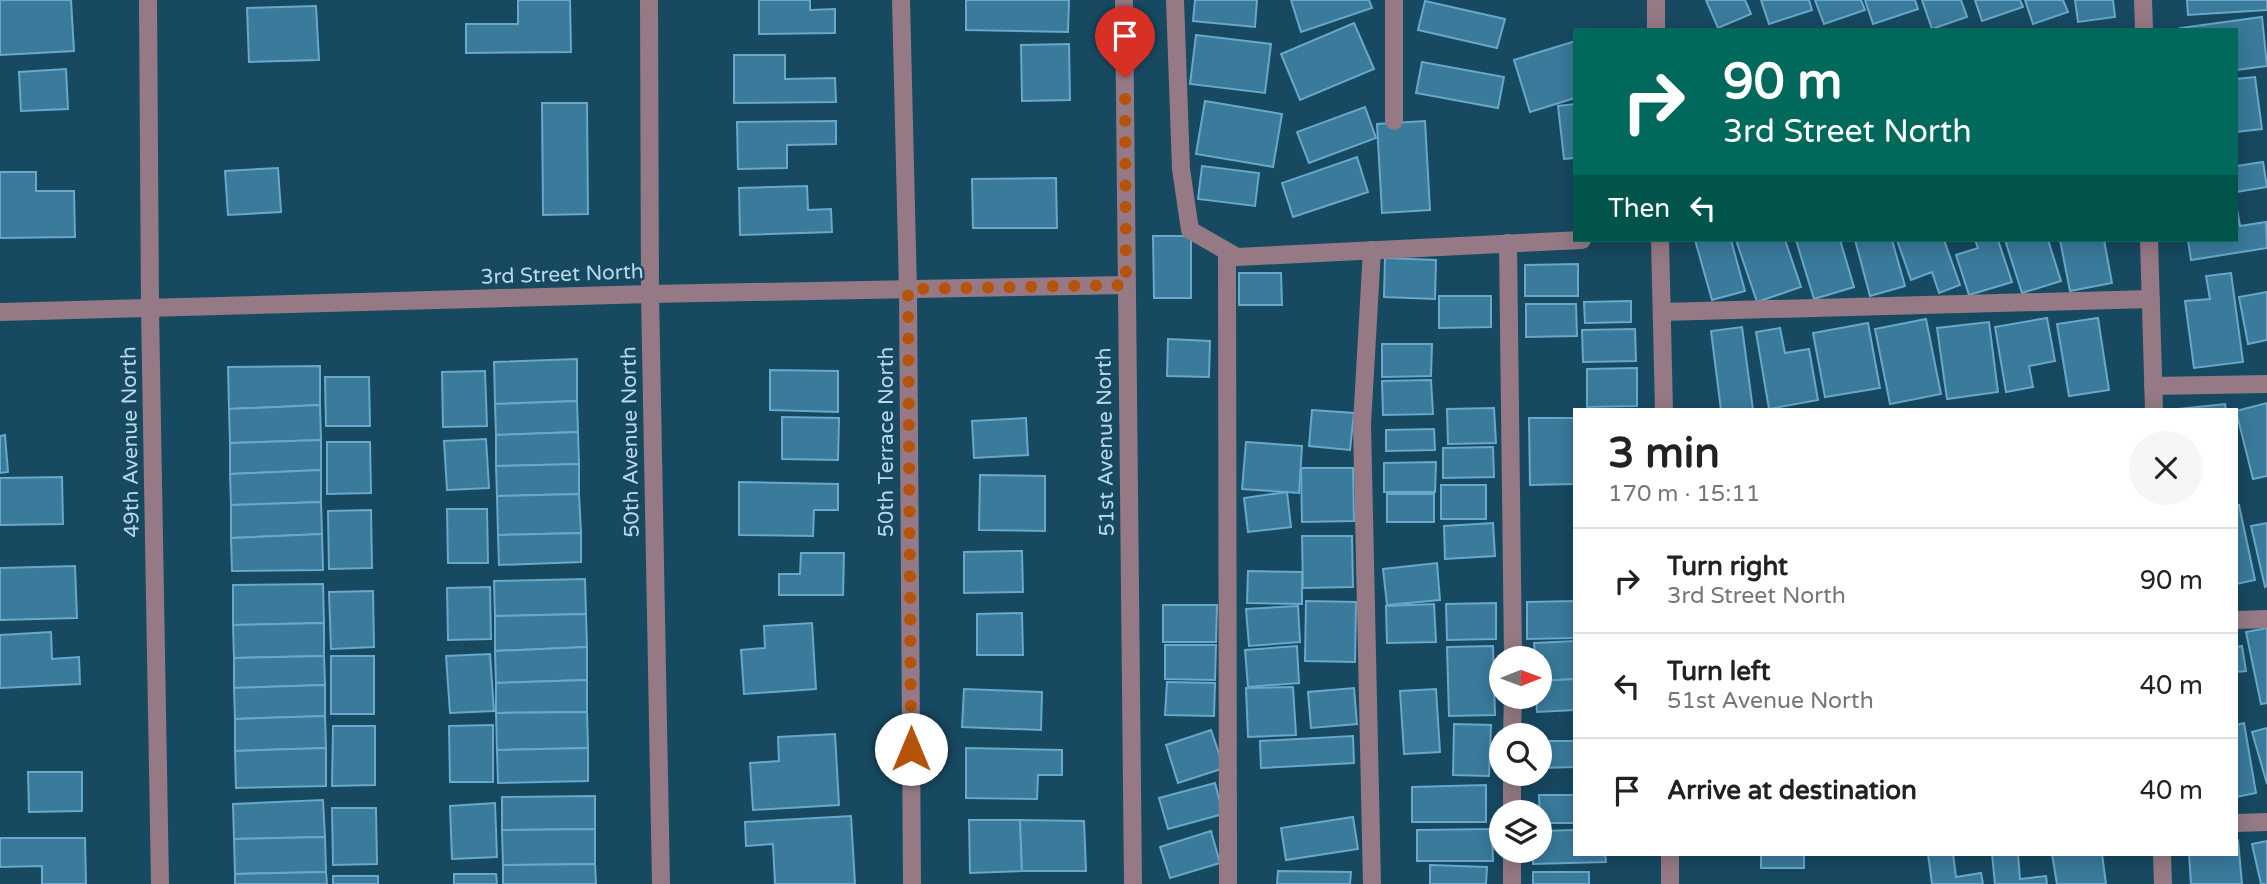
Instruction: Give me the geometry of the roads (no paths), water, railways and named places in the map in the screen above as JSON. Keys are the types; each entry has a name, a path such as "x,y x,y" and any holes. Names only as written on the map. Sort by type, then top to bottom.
{"street":[{"name":"49th Avenue North","path":"148,0 150,309 160,884"},
{"name":"50th Avenue North","path":"649,0 650,294 661,884"},
{"name":"50th Terrace North","path":"901,0 908,289 912,884"},
{"name":"51st Avenue North","path":"1124,0 1133,884"},
{"path":"1175,0 1181,169 1190,230 1237,257 1573,240"},
{"path":"1394,0 1394,121"},
{"path":"1656,0 1656,28"},
{"path":"2143,0 2144,28"},
{"path":"1660,242 1664,408"},
{"path":"2149,242 2154,408"},
{"path":"1508,243 1513,646"},
{"path":"1372,250 1362,425 1372,884"},
{"path":"1227,252 1228,884"},
{"name":"3rd Street North","path":"0,312 650,294 1126,285"},
{"path":"1662,312 2151,299"},
{"path":"2153,386 2267,384"},
{"path":"2238,620 2267,619"},
{"path":"2238,823 2267,822"},
{"path":"1670,856 1670,884"},
{"path":"2162,856 2163,884"},
{"path":"1512,863 1512,884"}]}
